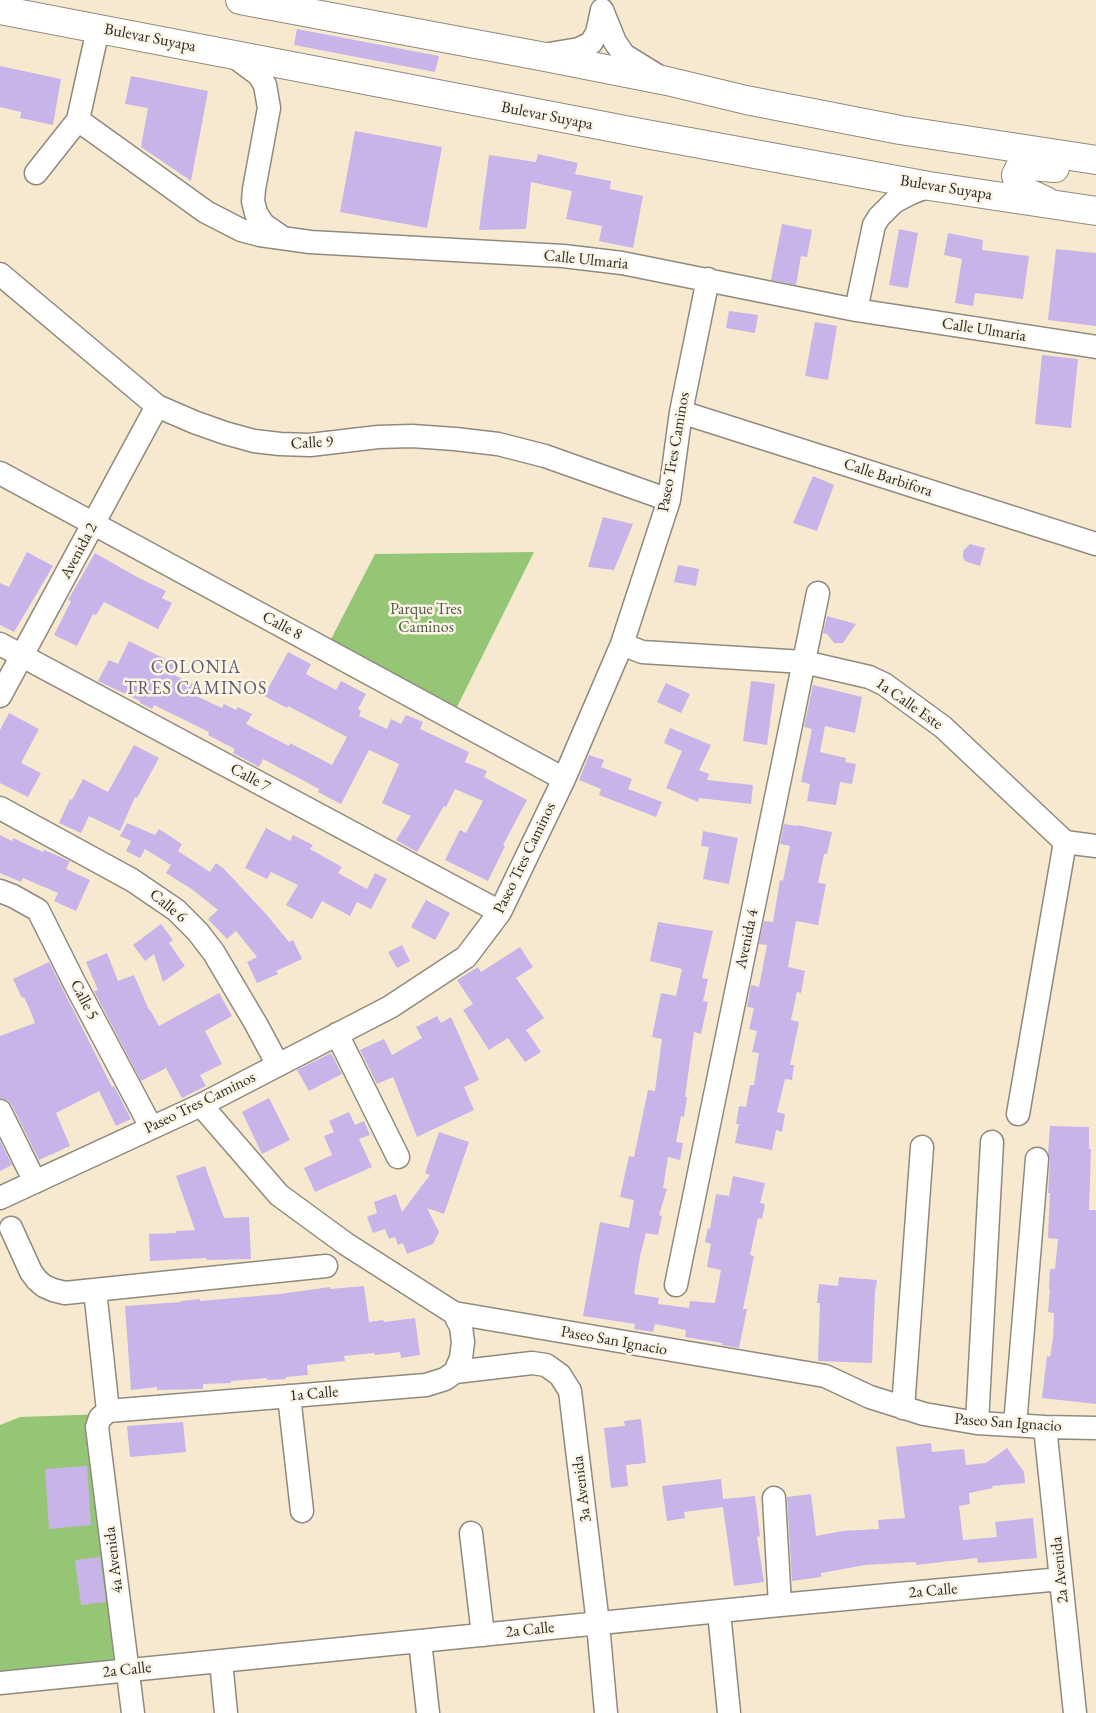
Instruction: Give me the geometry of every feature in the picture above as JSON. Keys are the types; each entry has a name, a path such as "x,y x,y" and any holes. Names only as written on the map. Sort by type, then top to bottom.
{"main road":[{"path":"240,0 667,81 746,100 900,130 1096,160"},
{"name":"Bulevar Suyapa","path":"0,10 448,97 938,187 1096,211"},
{"path":"938,187 979,188 1001,182 1006,175 1007,159 1000,146"},
{"path":"1055,205 1024,191 1018,184 1016,176 1020,167 1055,168 1096,177"}],"street":[{"path":"540,56 579,49 588,45 595,37 601,5"},
{"path":"601,5 615,42 624,55 667,81"},
{"path":"36,173 78,120 98,28"},
{"name":"Calle Ulmaria","path":"231,54 259,75 265,85 269,108 253,201 256,213 263,224 285,239 580,258 622,263 856,310 1096,347"},
{"path":"78,120 206,212 223,222 241,230 285,239"},
{"path":"856,310 874,225 879,217 894,202 911,193 938,187"},
{"name":"Calle 9","path":"0,274 157,406 225,433 254,441 280,444 310,445 378,437 412,436 498,444 545,456 669,500"},
{"name":"Paseo Tres Caminos","path":"0,1198 201,1105 390,1007 466,957 500,912 564,779 622,644 669,500 680,412 708,279"},
{"name":"Avenida 2","path":"0,696 157,406"},
{"name":"Calle Barbifora","path":"680,412 1096,544"},
{"name":"Calle 8","path":"0,473 564,779"},
{"name":"Avenida 4","path":"676,1285 818,593"},
{"name":"Calle 7","path":"0,644 500,912"},
{"name":"1a Calle Este","path":"622,644 642,652 804,662 869,677 884,684 943,727 1065,842"},
{"name":"Calle 6","path":"0,808 132,880 176,910 198,932 214,953 278,1065"},
{"path":"1018,1114 1065,842 1096,846"},
{"name":"Calle 5","path":"4,896 38,910 151,1127"},
{"path":"337,1034 398,1158"},
{"name":"Paseo San Ignacio","path":"201,1105 279,1195 346,1244 454,1313 825,1376 870,1397 924,1414 976,1423 1096,1428"},
{"path":"0,1111 35,1182"},
{"path":"976,1423 992,1142"},
{"path":"903,1408 922,1147"},
{"path":"1015,1425 1037,1159"},
{"path":"11,1228 31,1272 44,1286 65,1293 326,1266"},
{"path":"95,1290 108,1411"},
{"path":"454,1313 461,1327 463,1342 461,1358 456,1372"},
{"name":"3a Avenida","path":"456,1372 532,1363 546,1365 560,1375 570,1392 598,1624 606,1713"},
{"name":"1a Calle","path":"108,1411 426,1385 445,1379 456,1372"},
{"path":"289,1396 302,1511"},
{"name":"4a Avenida","path":"108,1411 100,1418 97,1427 132,1713"},
{"name":"2a Avenida","path":"1046,1427 1075,1713"},
{"path":"774,1498 780,1605"},
{"path":"471,1533 483,1635"},
{"name":"2a Calle","path":"0,1683 780,1605 1061,1579"},
{"path":"719,1612 729,1713"},
{"path":"420,1641 428,1713"},
{"path":"221,1661 226,1713"}],"green space":[{"name":"Parque Tres Caminos","path":"534,552 455,711 329,643 375,554"},
{"path":"106,1414 126,1665 0,1679 0,1425 20,1417"}],"building":[{"path":"297,29 439,56 435,72 294,45"},
{"path":"0,66 61,79 53,125 20,118 21,112 0,107"},
{"path":"131,76 208,91 191,181 141,147 148,108 125,104"},
{"path":"355,131 442,147 427,228 340,212"},
{"path":"538,154 578,163 575,174 611,181 610,189 643,196 633,248 599,241 602,226 566,219 572,191 531,182 526,229 479,230 489,155 536,162"},
{"path":"782,224 812,230 807,257 801,256 796,285 771,280"},
{"path":"899,229 918,233 908,288 889,285"},
{"path":"948,233 983,240 982,250 1029,256 1023,299 975,293 973,306 955,303 962,259 944,255"},
{"path":"1056,249 1096,253 1096,326 1048,320"},
{"path":"729,311 758,315 755,333 726,328"},
{"path":"815,322 837,326 828,380 805,376"},
{"path":"1042,355 1078,359 1071,428 1035,424"},
{"path":"813,476 834,485 817,531 793,523"},
{"path":"603,517 633,524 614,570 588,567"},
{"path":"970,544 985,548 980,566 965,561 963,557 963,551"},
{"path":"27,552 53,566 14,632 0,625 0,583 9,587"},
{"path":"95,553 166,591 162,598 172,603 158,629 104,602 96,615 93,614 77,646 54,635 71,601 68,600"},
{"path":"678,565 699,569 696,586 674,582"},
{"path":"827,616 856,624 843,643 834,643 827,634 823,633"},
{"path":"129,641 175,664 170,673 199,687 194,695 222,708 224,704 236,710 238,707 252,714 246,724 289,746 290,743 332,765 347,737 288,706 287,708 264,696 288,652 311,664 306,674 336,690 341,681 366,694 358,709 361,711 359,716 387,729 391,719 401,724 406,715 423,722 420,729 469,752 465,762 487,771 484,777 527,800 503,845 505,846 488,881 445,860 460,830 466,833 483,801 455,789 446,807 444,806 417,852 396,840 411,816 382,803 399,764 369,750 341,804 318,792 319,789 263,759 259,767 233,753 235,749 208,735 209,732 154,705 152,709 140,703 140,701 98,681 109,660 118,664"},
{"path":"751,681 775,684 767,745 743,741"},
{"path":"666,683 690,694 681,713 657,702"},
{"path":"813,685 862,697 855,733 825,726 820,752 846,758 845,762 856,764 852,784 840,782 836,805 807,801 810,784 801,782 812,729 804,727"},
{"path":"9,713 39,729 21,763 41,773 28,797 0,783 0,730"},
{"path":"670,728 711,745 699,770 709,774 707,780 753,785 751,804 699,798 698,802 666,788 682,751 664,743"},
{"path":"134,745 159,758 137,798 135,797 120,831 89,816 81,833 59,823 70,799 72,800 83,779 108,792"},
{"path":"589,755 604,760 601,767 632,779 628,789 662,802 656,817 599,795 601,789 579,780"},
{"path":"127,823 155,835 159,829 182,844 178,851 210,872 216,863 224,869 289,942 293,940 302,959 276,971 278,974 257,983 247,962 257,957 236,931 227,939 208,919 218,910 193,890 166,873 171,865 145,849 140,858 126,851 131,841 120,836"},
{"path":"784,824 832,832 827,854 824,854 818,883 826,884 818,925 796,921 788,967 805,971 801,993 797,992 791,1020 799,1022 790,1065 794,1065 792,1080 785,1079 777,1112 785,1114 782,1132 776,1130 772,1150 735,1143 739,1124 736,1124 739,1106 746,1107 750,1085 754,1085 759,1053 752,1052 757,1031 749,1029 754,1008 747,1007 751,985 759,987 767,945 759,944 764,921 773,922 780,880 783,881 790,846 780,844"},
{"path":"266,828 290,841 293,835 313,845 310,849 342,867 338,873 367,889 375,873 387,879 371,909 357,902 350,916 322,901 312,919 286,905 298,885 271,872 267,879 245,868"},
{"path":"703,831 738,838 729,884 703,879 709,847 701,846"},
{"path":"0,835 12,841 13,838 43,852 44,850 70,861 66,869 90,880 76,911 54,901 58,893 23,878 21,882 0,873"},
{"path":"426,900 450,913 435,940 411,927"},
{"path":"658,922 713,931 702,978 708,979 703,1001 708,1002 701,1034 694,1032 684,1117 681,1116 676,1142 683,1143 680,1160 668,1157 663,1188 667,1189 659,1215 662,1216 658,1235 646,1233 634,1294 659,1298 658,1304 689,1308 690,1301 715,1303 721,1270 707,1267 711,1244 705,1242 708,1228 710,1229 716,1194 729,1196 733,1176 765,1183 760,1203 765,1204 762,1219 758,1218 750,1255 754,1256 743,1309 747,1309 739,1348 722,1345 722,1343 685,1337 686,1330 655,1324 653,1332 634,1329 635,1324 583,1316 600,1222 629,1228 634,1200 620,1197 629,1156 634,1157 648,1090 655,1091 662,1039 652,1037 661,993 676,996 682,969 650,961"},
{"path":"161,924 173,940 169,943 185,966 163,982 154,954 145,961 133,945"},
{"path":"402,945 410,961 397,968 388,952"},
{"path":"520,947 533,967 516,978 544,1018 526,1030 541,1052 525,1062 508,1038 489,1050 463,1010 473,1004 457,980 478,967 481,972"},
{"path":"107,953 118,981 134,975 149,1010 159,1026 219,993 232,1016 205,1031 222,1064 200,1075 206,1086 182,1098 166,1068 141,1081 94,991 98,990 86,962"},
{"path":"49,962 112,1087 114,1086 131,1119 116,1126 99,1091 56,1113 70,1146 39,1160 12,1105 7,1100 0,1098 0,1036 35,1023 24,997 22,998 13,979"},
{"path":"437,1016 441,1023 451,1017 479,1080 464,1087 474,1110 417,1137 393,1077 377,1084 360,1050 384,1039 392,1055 422,1038 416,1027"},
{"path":"331,1053 342,1074 309,1091 297,1070"},
{"path":"269,1098 290,1140 262,1154 242,1112"},
{"path":"349,1112 355,1125 364,1121 370,1135 359,1139 372,1167 315,1192 304,1168 332,1155 324,1136 334,1132 329,1121"},
{"path":"1050,1126 1089,1127 1089,1149 1091,1149 1089,1210 1096,1210 1096,1404 1042,1398 1047,1356 1050,1357 1053,1338 1054,1313 1048,1312 1050,1269 1055,1269 1058,1239 1048,1238 1050,1160 1048,1153"},
{"path":"439,1132 469,1142 444,1214 427,1208 439,1232 433,1244 407,1254 403,1243 398,1245 395,1237 389,1239 385,1229 373,1233 367,1217 377,1213 374,1202 396,1194 402,1212 430,1175 425,1173"},
{"path":"0,1141 12,1165 0,1171"},
{"path":"205,1166 224,1218 249,1217 251,1259 207,1260 206,1258 150,1261 149,1234 195,1230 176,1176"},
{"path":"839,1277 877,1280 872,1363 818,1361 820,1303 817,1303 819,1284 838,1286"},
{"path":"364,1286 369,1322 415,1318 420,1355 401,1358 400,1352 344,1356 345,1361 307,1365 308,1375 286,1377 286,1379 267,1380 267,1378 231,1381 231,1383 203,1384 203,1389 157,1390 157,1387 131,1390 125,1306 280,1294 330,1287 330,1289"},
{"path":"641,1419 646,1463 626,1465 628,1486 611,1488 604,1428 625,1426 624,1421"},
{"path":"183,1422 186,1452 130,1457 127,1426"},
{"path":"931,1443 932,1452 964,1449 966,1465 986,1463 1007,1448 1024,1472 1025,1483 992,1486 993,1488 969,1493 970,1504 959,1506 963,1540 997,1537 995,1522 1033,1518 1037,1558 978,1563 977,1558 916,1565 916,1562 865,1565 821,1573 821,1577 792,1581 787,1497 811,1494 816,1536 843,1531 879,1529 878,1520 905,1518 896,1447"},
{"path":"87,1466 91,1525 49,1529 45,1469"},
{"path":"721,1479 723,1499 755,1496 760,1536 757,1537 764,1582 734,1586 723,1507 684,1512 685,1518 667,1521 662,1486"},
{"path":"100,1557 106,1602 81,1605 75,1560"}],"district":[{"name":"COLONIA TRES CAMINOS","path":"196,678"}]}
